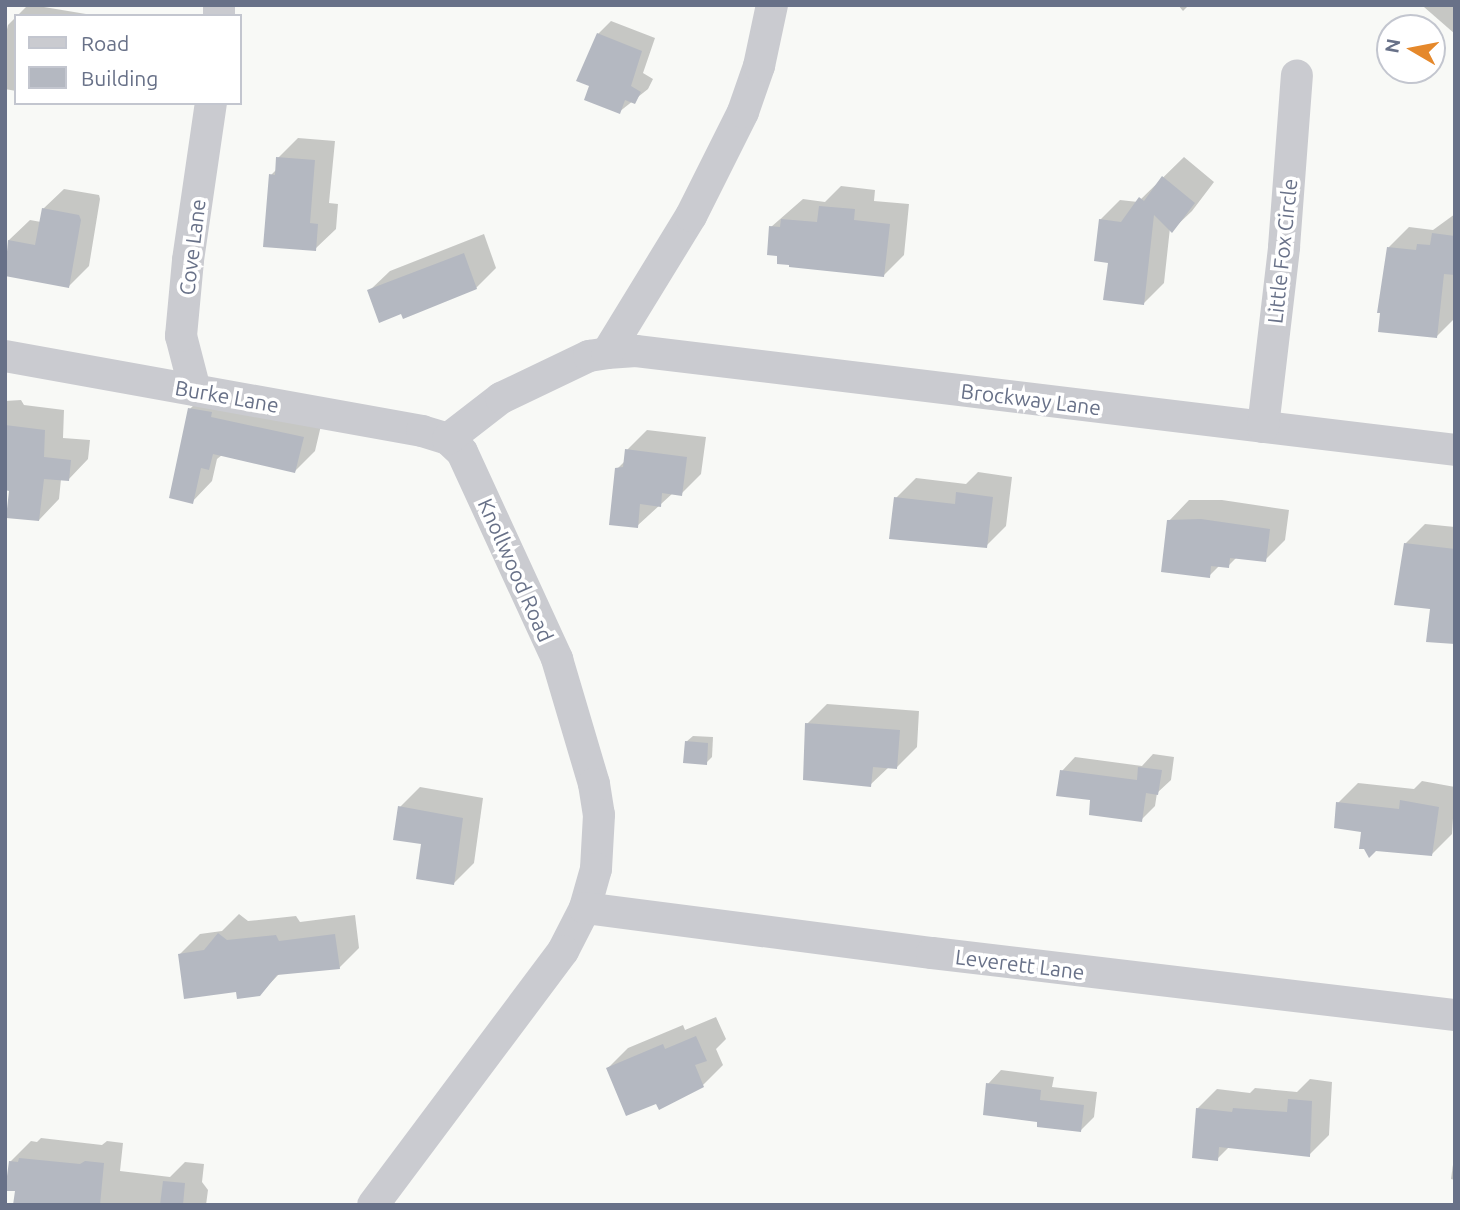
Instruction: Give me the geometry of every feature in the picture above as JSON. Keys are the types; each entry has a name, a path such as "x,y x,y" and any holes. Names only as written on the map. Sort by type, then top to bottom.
{"street":[{"path":"447,439 501,398 589,356 607,353 691,216 743,112 759,66 772,5"},
{"name":"Little Fox Circle","path":"1263,427 1284,247 1297,75"},
{"name":"Cove Lane","path":"195,390 181,336 188,260 211,105"},
{"name":"Brockway Lane","path":"607,353 636,351 1455,450"},
{"name":"Burke Lane","path":"5,356 422,431 447,439"},
{"name":"Knollwood Road","path":"373,1205 563,951 585,908 597,869 599,815 594,784 557,659 463,452 447,439"},
{"name":"Leverett Lane","path":"585,908 932,953 1455,1015"}],"building":[{"path":"597,33 642,51 631,86 641,92 635,104 625,100 620,114 584,100 589,86 576,81"},
{"path":"276,157 315,160 310,223 318,224 316,251 263,247 269,174 275,175"},
{"path":"1162,176 1195,203 1172,233 1154,215 1144,305 1103,300 1108,263 1094,261 1099,219 1121,222 1139,197 1144,201"},
{"path":"819,206 855,209 854,220 890,224 884,277 789,267 777,264 777,256 767,255 769,226 780,227 781,219 817,222"},
{"path":"42,208 79,215 81,220 69,288 5,276 8,240 35,245"},
{"path":"1432,233 1455,236 1455,275 1444,274 1437,338 1378,332 1380,313 1377,313 1387,247 1416,250 1417,244 1430,245"},
{"path":"464,253 477,289 403,319 401,314 379,323 367,290"},
{"path":"188,408 212,412 211,417 304,437 295,473 213,454 209,470 201,468 193,504 169,498"},
{"path":"5,425 45,430 44,457 71,460 69,481 44,479 39,521 6,518 9,491 5,490"},
{"path":"625,449 687,457 682,496 662,493 661,507 640,504 638,528 609,525 615,468 623,467"},
{"path":"956,492 993,497 987,548 889,539 894,497 955,504"},
{"path":"1201,519 1270,529 1266,562 1230,558 1229,568 1211,566 1210,578 1161,572 1167,520"},
{"path":"1404,543 1455,549 1455,644 1426,642 1430,609 1394,605"},
{"path":"805,723 900,730 897,769 873,767 871,787 803,780"},
{"path":"685,741 708,743 707,765 683,763"},
{"path":"1138,767 1162,770 1158,795 1146,793 1142,822 1089,815 1090,800 1056,796 1060,770 1137,780"},
{"path":"1400,800 1439,807 1432,856 1376,851 1369,858 1364,849 1359,849 1361,832 1334,828 1336,802 1399,809"},
{"path":"398,806 463,818 454,885 416,879 421,844 393,840"},
{"path":"218,933 227,940 276,935 279,941 335,934 340,969 277,975 260,996 237,999 236,992 184,999 178,954 204,950"},
{"path":"696,1036 707,1061 695,1065 704,1087 659,1110 656,1104 626,1116 606,1068 663,1044 665,1049"},
{"path":"986,1083 1041,1090 1040,1100 1084,1105 1081,1132 1037,1127 1037,1122 983,1115"},
{"path":"1288,1099 1312,1101 1310,1157 1219,1147 1218,1161 1192,1158 1196,1108 1232,1112 1233,1108 1287,1112"},
{"path":"19,1158 80,1164 85,1161 104,1163 100,1205 13,1205 15,1191 5,1191 9,1161 18,1162"},
{"path":"163,1181 185,1183 183,1205 160,1205"}]}
